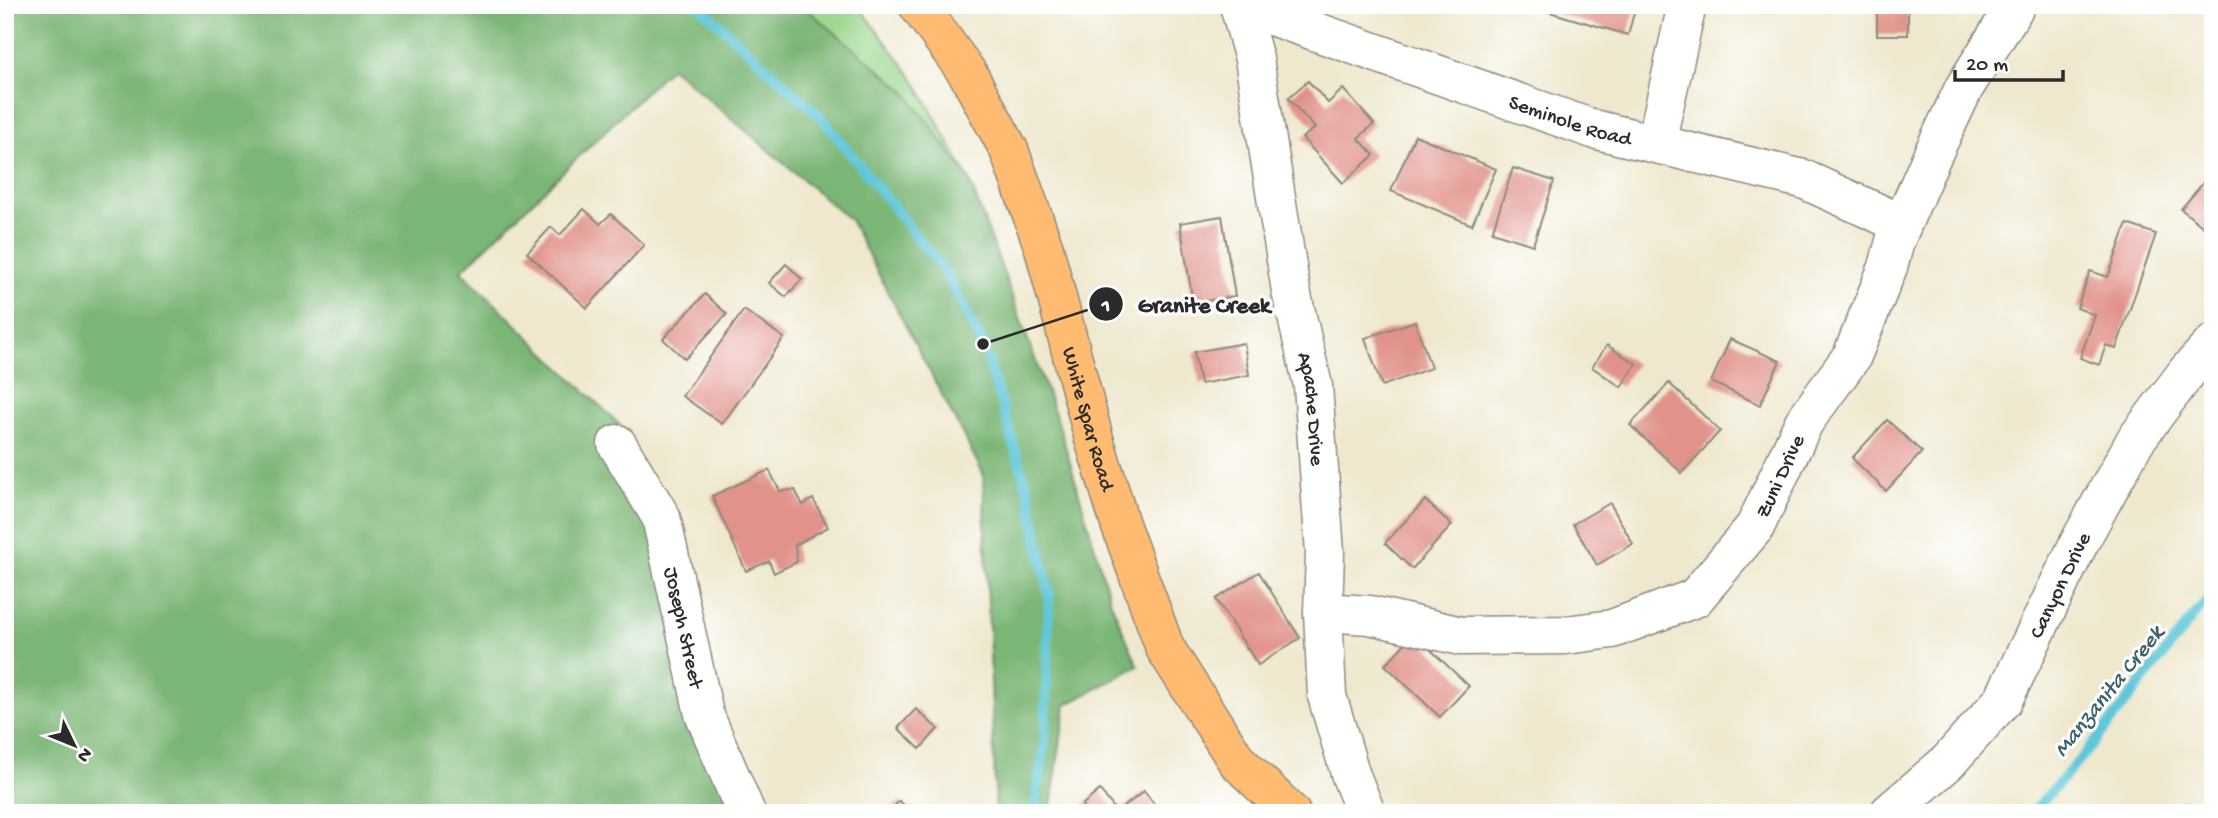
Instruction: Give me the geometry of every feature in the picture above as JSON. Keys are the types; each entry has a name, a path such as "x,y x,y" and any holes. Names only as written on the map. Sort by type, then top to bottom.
{"main road":[{"name":"White Spar Road","path":"918,5 968,74 1009,150 1044,248 1094,439 1120,524 1165,648 1237,761 1291,813"}],"street":[{"name":"Seminole Road","path":"1239,5 1593,128 1803,179 1902,224"},
{"name":"Apache Drive","path":"1239,5 1254,59 1291,291 1312,386 1325,553 1323,612 1326,696 1351,776 1366,813"},
{"path":"1656,143 1687,5"},
{"name":"Zuni Drive","path":"1323,612 1370,615 1461,636 1566,635 1612,629 1695,597 1755,527 1804,422 1852,356 1888,267 1902,224 1964,88 2016,5"},
{"name":"Canyon Drive","path":"1889,813 1948,762 2003,700 2079,543 2135,441 2187,372 2213,344"},
{"name":"Joseph Street","path":"617,444 662,517 704,714 746,813"}],"green space":[{"path":"5,5 803,6 905,91 969,179 1058,422 1111,603 1138,666 1066,705 1050,813 996,813 983,473 850,220 671,67 461,271 626,431 717,713 764,813 5,813"},
{"path":"801,5 859,7 914,79 969,179 905,91"}],"building":[{"path":"1548,5 1636,5 1628,35 1546,11"},
{"path":"1877,5 1908,5 1908,35 1877,35"},
{"path":"1308,81 1328,103 1343,89 1374,124 1358,138 1374,155 1343,183 1302,138 1315,128 1288,98"},
{"path":"1415,135 1496,169 1472,225 1391,191"},
{"path":"1513,168 1554,181 1533,245 1492,232"},
{"path":"2213,171 2213,235 2181,209"},
{"path":"584,209 600,224 611,214 644,245 587,308 527,253 551,227 560,235"},
{"path":"1222,216 1235,296 1193,303 1180,223"},
{"path":"2127,224 2156,234 2116,349 2106,345 2099,365 2080,358 2095,315 2077,308 2090,271 2108,277"},
{"path":"786,264 802,279 786,297 769,283"},
{"path":"705,294 727,314 685,359 663,339"},
{"path":"744,310 784,338 722,424 682,396"},
{"path":"1415,321 1431,368 1382,386 1365,338"},
{"path":"1730,339 1780,361 1760,405 1711,382"},
{"path":"1244,343 1249,375 1200,384 1194,352"},
{"path":"1607,345 1636,364 1621,387 1592,367"},
{"path":"1669,383 1720,431 1682,473 1630,425"},
{"path":"1887,420 1922,452 1886,491 1852,458"},
{"path":"769,470 780,491 795,490 803,505 813,499 828,527 795,545 797,562 774,573 769,561 746,571 712,496"},
{"path":"1425,500 1452,525 1412,569 1385,543"},
{"path":"1610,503 1633,544 1597,565 1573,524"},
{"path":"1259,572 1300,638 1258,665 1216,599"},
{"path":"1414,634 1469,686 1440,717 1385,665"},
{"path":"916,709 938,729 920,749 898,728"},
{"path":"1100,790 1117,812 1144,791 1161,813 1087,813 1082,805"},
{"path":"899,801 913,813 888,813"},
{"path":"2189,804 2198,813 2182,813"}],"waterway":[{"path":"698,5 822,118 945,272 983,344 1029,494 1049,593 1045,742 1034,813"},
{"name":"Manzanita Creek","path":"2032,813 2090,748 2213,592"}],"place":[{"name":"Granite Creek","path":"983,344"}]}
